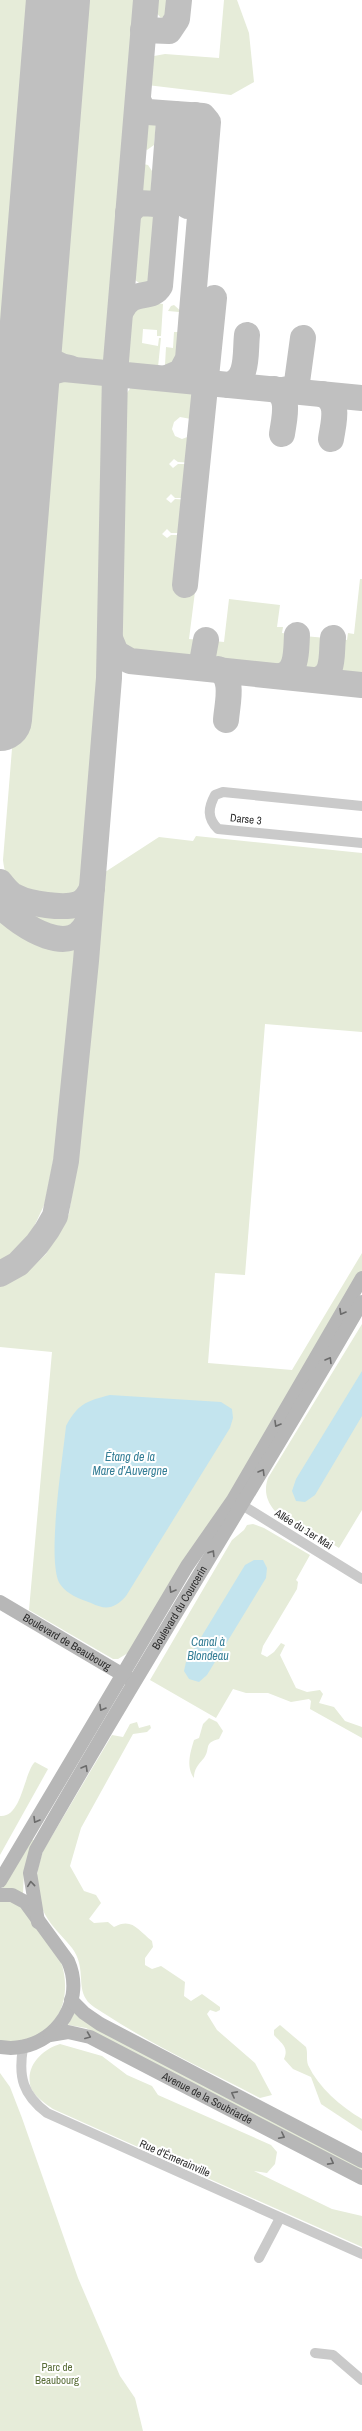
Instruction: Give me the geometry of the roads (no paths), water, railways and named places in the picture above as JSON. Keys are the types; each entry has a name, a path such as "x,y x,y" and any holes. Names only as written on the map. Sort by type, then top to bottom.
{"main road":[{"name":"Boulevard du Courcerin","path":"238,1503 362,1278"},
{"name":"Boulevard du Courcerin","path":"0,1881 238,1503 362,1302"},
{"name":"Boulevard de Beaubourg","path":"0,1602 128,1678"},
{"name":"Boulevard du Courcerin","path":"38,1922 30,1883 33,1857 128,1678"},
{"path":"0,1895 12,1895 21,1899 63,1952 71,1968 71,2000 66,2014 50,2035 23,2048 0,2047"},
{"name":"Avenue de la Soubriarde","path":"71,2000 96,2022 362,2161"},
{"name":"Avenue de la Soubriarde","path":"50,2035 68,2032 90,2037 362,2178"}],"street":[{"name":"Darse 3","path":"362,806 223,792 215,795 209,813 210,821 218,829 362,843"},
{"name":"Allée du 1er Mai","path":"238,1503 362,1579"},
{"name":"Rue d'Émerainville","path":"23,2048 22,2074 26,2092 37,2106 47,2113 362,2254"},
{"path":"259,2258 280,2218"},
{"path":"316,2353 333,2355 362,2380"}],"water":[{"path":"362,1371 362,1416 315,1495 305,1502 296,1501 292,1491 296,1479"},
{"name":"Étang de la Mare d’Auvergne","path":"110,1395 221,1402 232,1409 233,1418 230,1428 126,1596 114,1606 102,1607 74,1596 66,1591 60,1584 56,1572 55,1533 66,1426 79,1408 84,1404"},
{"name":"Canal à Blondeau","path":"254,1560 263,1560 267,1568 266,1578 207,1675 199,1682 189,1679 184,1671 186,1662 245,1565"}],"park label":[{"name":"Parc de Beaubourg","path":"57,2373"}]}
